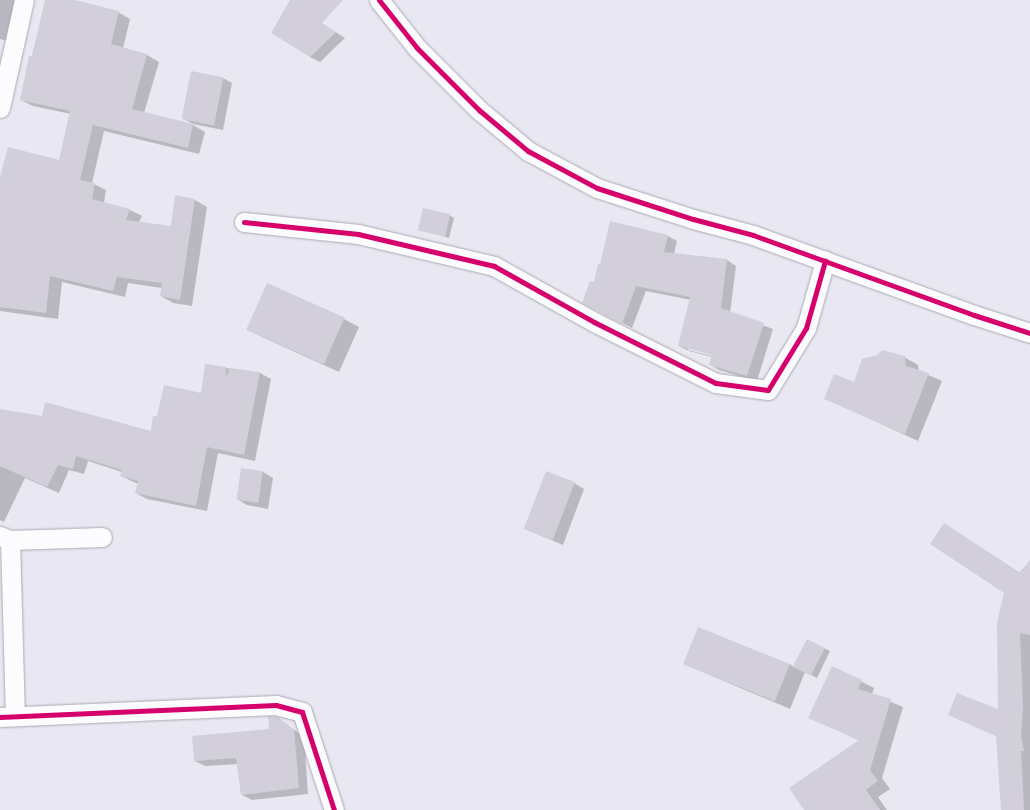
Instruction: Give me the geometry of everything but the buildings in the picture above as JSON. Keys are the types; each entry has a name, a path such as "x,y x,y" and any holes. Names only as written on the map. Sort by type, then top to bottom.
{"street":[{"path":"0,108 24,0"},
{"path":"379,0 417,48 479,110 528,150 597,188 685,217 753,235 1030,333"},
{"path":"244,222 358,234 494,266 594,322 716,383 768,390 806,328 825,261"},
{"path":"102,537 5,538 8,717 276,705 302,712 334,810"}],"cycle path":[{"path":"379,0 417,48 479,110 528,151 597,188 693,219 753,235 974,315 1030,333"},
{"path":"244,222 358,234 494,266 594,322 716,383 768,390 806,328 825,261"},
{"path":"0,717 276,705 302,712 334,810"}]}
